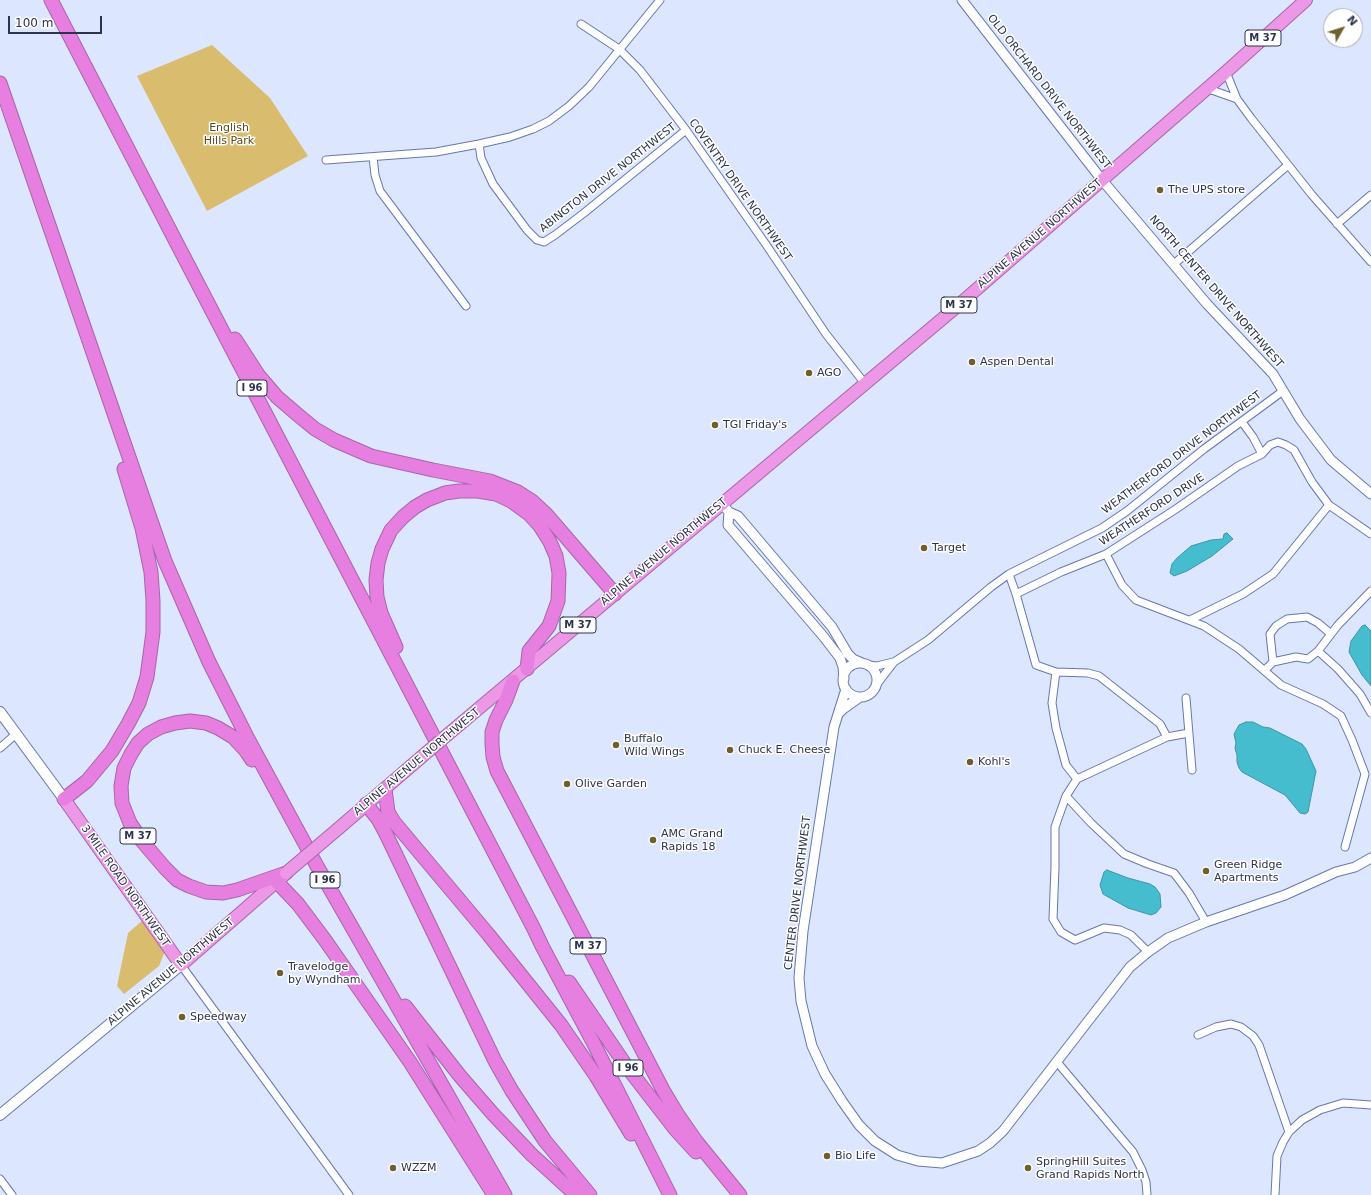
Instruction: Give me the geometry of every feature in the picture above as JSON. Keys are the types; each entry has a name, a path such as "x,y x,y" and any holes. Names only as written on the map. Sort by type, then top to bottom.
{"highway":[{"name":"I 96","path":"51,0 534,929 548,946 600,1029 646,1093 697,1154 739,1195"},
{"name":"ALPINE AVENUE NORTHWEST","path":"181,964 366,804 679,540 725,508 1226,72 1306,0"},
{"name":"I 96","path":"0,83 163,554 185,609 228,700 317,866 375,966 435,1045 493,1114 532,1156 576,1195"},
{"path":"173,236 214,300 254,368 272,391 298,415 334,440 371,456 490,481 518,492 532,501 546,514 615,594"},
{"path":"64,799 87,781 95,772 112,751 128,724 139,703 147,677 153,632 152,587 147,548 102,400 96,363"},
{"path":"413,697 408,676 377,597 376,580 378,563 382,549 391,530 402,517 427,500 445,493 478,491 496,494 511,501 529,514 540,526 550,542 556,556 559,573 560,587 558,601 549,626 529,651 527,669"},
{"name":"M 37","path":"513,681 492,732 493,757 497,771 663,1090 696,1141 739,1195"},
{"name":"M 37","path":"277,792 258,770 246,751 233,737 206,723 190,721 161,727 148,734 138,743 124,768 121,786 122,803 130,823 165,868 177,880 206,892 223,893 282,877"},
{"path":"385,789 388,812 394,822 488,934 561,1025 599,1082 650,1165 664,1182"},
{"path":"378,819 376,806 385,789"},
{"name":"3 MILE ROAD NORTHWEST","path":"64,799 181,964"},
{"path":"366,804 378,819 400,861 495,1060 512,1091 545,1141 590,1195"},
{"path":"282,877 298,904 360,990 440,1107 494,1195"},
{"path":"534,929 670,1195"},
{"path":"375,966 505,1195"}],"main road":[{"name":"3 MILE ROAD NORTHWEST","path":"0,712 64,799"},
{"name":"ALPINE AVENUE NORTHWEST","path":"0,1115 181,964"}],"street":[{"path":"326,160 436,152 510,137 533,130 549,121 569,106 589,87 660,0"},
{"name":"OLD ORCHARD DRIVE NORTHWEST","path":"962,0 1102,180"},
{"name":"COVENTRY DRIVE NORTHWEST","path":"581,24 619,49 640,70 686,130 826,334 866,384"},
{"path":"1226,72 1237,99 1288,165 1371,262"},
{"path":"1206,88 1237,99"},
{"name":"ABINGTON DRIVE NORTHWEST","path":"479,144 482,158 493,184 526,230 537,240 544,242 584,213 686,130"},
{"path":"373,157 375,175 380,191 466,306"},
{"path":"1174,264 1288,165"},
{"name":"NORTH CENTER DRIVE NORTHWEST","path":"1102,180 1207,304 1273,374 1300,419 1331,460 1371,494"},
{"path":"1337,224 1371,195"},
{"name":"WEATHERFORD DRIVE NORTHWEST","path":"877,684 894,662 928,640 991,587 1009,574 1102,528 1121,515 1204,449 1283,391"},
{"path":"1242,422 1253,437 1262,454"},
{"name":"WEATHERFORD DRIVE","path":"1016,594 1062,572 1106,554 1176,509 1238,466 1262,454 1270,445 1278,442 1294,450 1312,482 1329,505"},
{"path":"1190,620 1242,594 1274,574 1329,505 1371,534"},
{"path":"725,508 738,516 828,622 848,654 853,659 865,664 876,673 877,684 871,693 860,697 838,714"},
{"path":"725,508 728,525 840,658 843,667 846,689 850,693 860,697"},
{"path":"1106,554 1122,585 1136,600 1204,626 1226,639 1265,670 1281,685 1323,704 1341,716 1368,773 1345,847"},
{"path":"1009,574 1036,665 1056,672 1099,676 1160,724 1167,737"},
{"path":"1265,670 1273,662 1296,657 1308,659 1318,651 1338,624 1371,591"},
{"path":"1273,662 1270,634 1276,626 1287,619 1307,617 1318,623 1331,634"},
{"path":"1318,651 1338,669 1360,694 1371,713"},
{"name":"WEATHERFORD DRIVE NORTHWEST","path":"865,664 877,666 894,662"},
{"path":"844,679 845,673 852,665 865,664"},
{"path":"1056,672 1052,703 1056,728 1066,765 1077,779"},
{"name":"CENTER DRIVE NORTHWEST","path":"846,689 833,731 803,931 799,978 801,1001 812,1046 825,1074 859,1125 875,1141 897,1156 918,1161 942,1162 978,1151 990,1143 1003,1131 1130,967 1148,952"},
{"path":"1186,698 1192,770"},
{"path":"1189,733 1167,737 1077,779 1066,796 1055,828 1055,867 1052,919 1061,932 1075,940 1104,928 1120,930 1131,935 1148,952 1168,938 1206,922 1285,895 1336,872 1355,867 1371,858"},
{"path":"0,748 16,734"},
{"path":"1066,796 1091,823 1124,854 1174,873 1189,893 1206,922"},
{"name":"3 MILE ROAD NORTHWEST","path":"181,964 349,1195"},
{"path":"1198,1035 1216,1027 1231,1024 1241,1027 1253,1036 1259,1045 1289,1132"},
{"path":"1057,1062 1133,1152 1146,1182 1147,1195"},
{"path":"1275,1195 1277,1156 1289,1132 1302,1120 1332,1105 1343,1103 1371,1105"},
{"path":"0,1179 12,1195"}],"green space":[{"name":"English Hills Park","path":"212,45 270,98 308,156 207,211 137,76"},
{"path":"143,920 165,951 159,966 124,994 117,986 128,933"}],"water":[{"path":"1227,533 1233,539 1212,556 1187,571 1174,576 1170,573 1172,564 1191,546 1211,540 1223,539 1224,534"},
{"path":"1365,625 1371,631 1371,686 1362,675 1349,652 1351,641 1362,626"},
{"path":"1246,722 1253,722 1263,727 1270,728 1302,744 1306,749 1316,771 1308,812 1305,814 1300,813 1285,795 1242,772 1239,768 1234,734 1239,725"},
{"path":"1107,870 1155,887 1160,894 1161,907 1156,913 1151,915 1128,908 1103,894 1100,885 1104,872"}],"place":[{"name":"The UPS store","path":"1160,190"},
{"name":"Aspen Dental","path":"972,362"},
{"name":"AGO","path":"809,373"},
{"name":"TGI Friday's","path":"715,425"},
{"name":"Target","path":"924,548"},
{"name":"Buffalo Wild Wings","path":"616,745"},
{"name":"Chuck E. Cheese","path":"730,750"},
{"name":"Kohl's","path":"970,762"},
{"name":"Olive Garden","path":"567,784"},
{"name":"AMC Grand Rapids 18","path":"653,840"},
{"name":"Green Ridge Apartments","path":"1206,871"},
{"name":"Travelodge by Wyndham","path":"280,973"},
{"name":"Speedway","path":"182,1017"},
{"name":"Bio Life","path":"827,1156"},
{"name":"WZZM","path":"393,1168"},
{"name":"SpringHill Suites Grand Rapids North","path":"1028,1168"}]}
